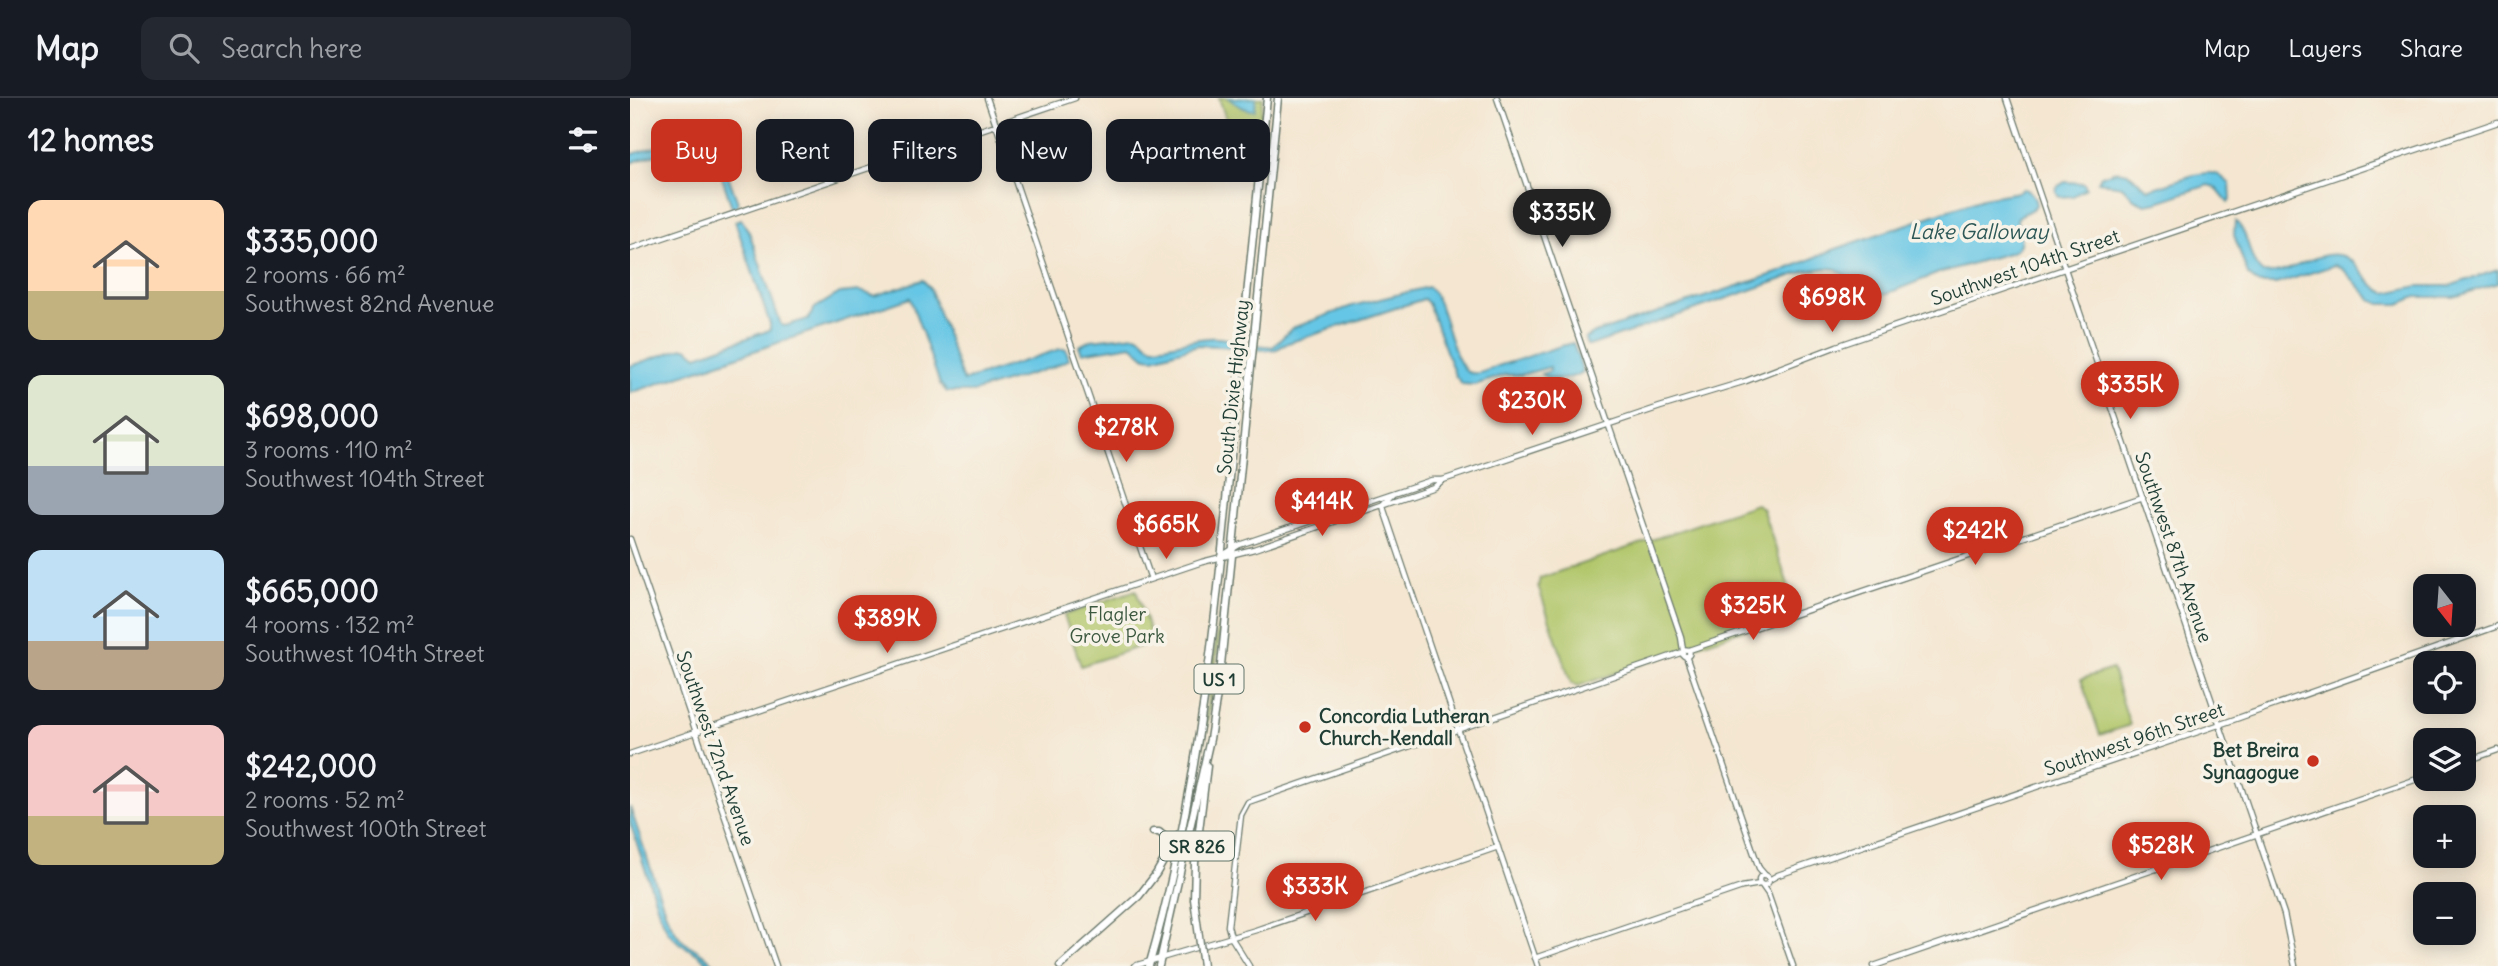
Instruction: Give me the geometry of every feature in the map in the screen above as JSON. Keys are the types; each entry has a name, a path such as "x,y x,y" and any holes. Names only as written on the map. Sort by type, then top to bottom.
{"highway":[{"name":"South Dixie Highway","path":"1265,119 1267,98"},
{"name":"South Dixie Highway","path":"1159,966 1210,739 1224,647 1278,98"},
{"name":"South Dixie Highway","path":"1150,963 1182,829 1201,724 1222,556 1258,182"},
{"name":"SR 826","path":"1203,966 1194,899 1196,856 1210,739"},
{"name":"SR 826","path":"1059,966 1131,905 1152,880 1182,829"},
{"path":"1153,832 1165,837 1166,857"}],"street":[{"path":"987,98 996,122"},
{"path":"1014,119 1075,98"},
{"path":"1497,98 1793,966"},
{"name":"Southwest 87th Avenue","path":"2007,98 2288,928 2295,966"},
{"name":"Southwest 104th Street","path":"630,754 1233,552 1261,547 1434,486 1443,480 1746,381 1837,346 2498,122"},
{"path":"630,250 996,125"},
{"path":"1016,182 1152,579"},
{"name":"Southwest 104th Street","path":"1233,552 1266,536 1432,480 1443,480"},
{"path":"1394,493 1383,504 1538,966"},
{"path":"1249,966 1231,937 1228,926 1241,815 1245,806 1253,799 1284,788 1292,788 1361,762 1368,762 1458,729 2143,497"},
{"path":"1235,530 1240,540 1247,543"},
{"path":"1261,547 1266,536"},
{"name":"Southwest 72nd Avenue","path":"630,539 776,966"},
{"name":"Southwest 96th Street","path":"1763,879 2220,724 2498,626"},
{"path":"2476,758 2498,750"},
{"path":"1874,966 2413,781"},
{"path":"1134,966 1231,937 1498,847"},
{"path":"1535,958 1763,879"}],"green space":[{"path":"1219,98 1263,98 1261,119 1226,119"},
{"path":"1756,504 1762,508 1796,608 1793,613 1578,686 1571,683 1538,586 1540,578"},
{"name":"Flagler Grove Park","path":"1136,590 1153,642 1081,666 1064,615"},
{"path":"1220,610 1221,628 1207,726 1184,844 1163,933 1199,764"},
{"path":"2112,669 2130,725 2100,735 2081,679"},
{"path":"2189,827 2196,848 2176,855 2169,834"}],"water":[{"path":"1229,98 1256,98 1255,110 1241,107"},
{"path":"651,148 651,156 630,163 630,155"},
{"path":"2116,171 2128,173 2148,189 2200,174 2216,174 2230,184 2231,199 2228,203 2215,187 2208,185 2145,204 2134,199 2122,186 2098,182 2101,176"},
{"path":"723,182 730,182 738,203 736,207 732,207"},
{"path":"2065,182 2084,183 2086,188 2073,196 2059,197 2057,187"},
{"name":"Lake Galloway","path":"2023,189 2032,194 2036,205 2017,219 2021,241 2012,252 1939,273 1886,294 1870,296 1860,294 1846,276 1836,269 1806,271 1587,345 1585,339 1595,333 1780,272 1833,250 1983,198"},
{"path":"741,219 749,232 781,325 808,319 815,308 840,293 860,291 874,296 923,280 930,288 963,381 1060,349 1066,349 1069,359 1053,367 973,392 947,392 940,384 910,298 630,393 630,366 683,348 697,356 770,330 735,221"},
{"path":"2235,221 2244,233 2254,262 2263,273 2282,271 2319,257 2339,255 2352,261 2373,285 2386,293 2418,286 2449,286 2498,270 2498,283 2454,297 2416,297 2399,304 2380,304 2372,300 2343,269 2335,265 2276,284 2259,284 2248,275 2234,235"},
{"path":"1428,287 1439,303 1455,352 1467,372 1481,372 1573,343 1583,372 1562,379 1541,374 1550,371 1550,367 1521,375 1505,375 1475,385 1462,384 1455,375 1428,303 1424,299 1288,343 1275,350 1257,350 1257,345 1273,347 1292,328 1352,306"},
{"path":"1135,335 1154,347 1205,338 1237,342 1236,347 1198,345 1154,358 1146,357 1132,345 1082,353 1079,346 1091,340"},
{"path":"630,807 666,914 678,936 715,966 710,966 668,932 630,822"}],"place":[{"name":"Concordia Lutheran Church-Kendall","path":"1305,727"},
{"name":"Bet Breira Synagogue","path":"2313,761"}]}
